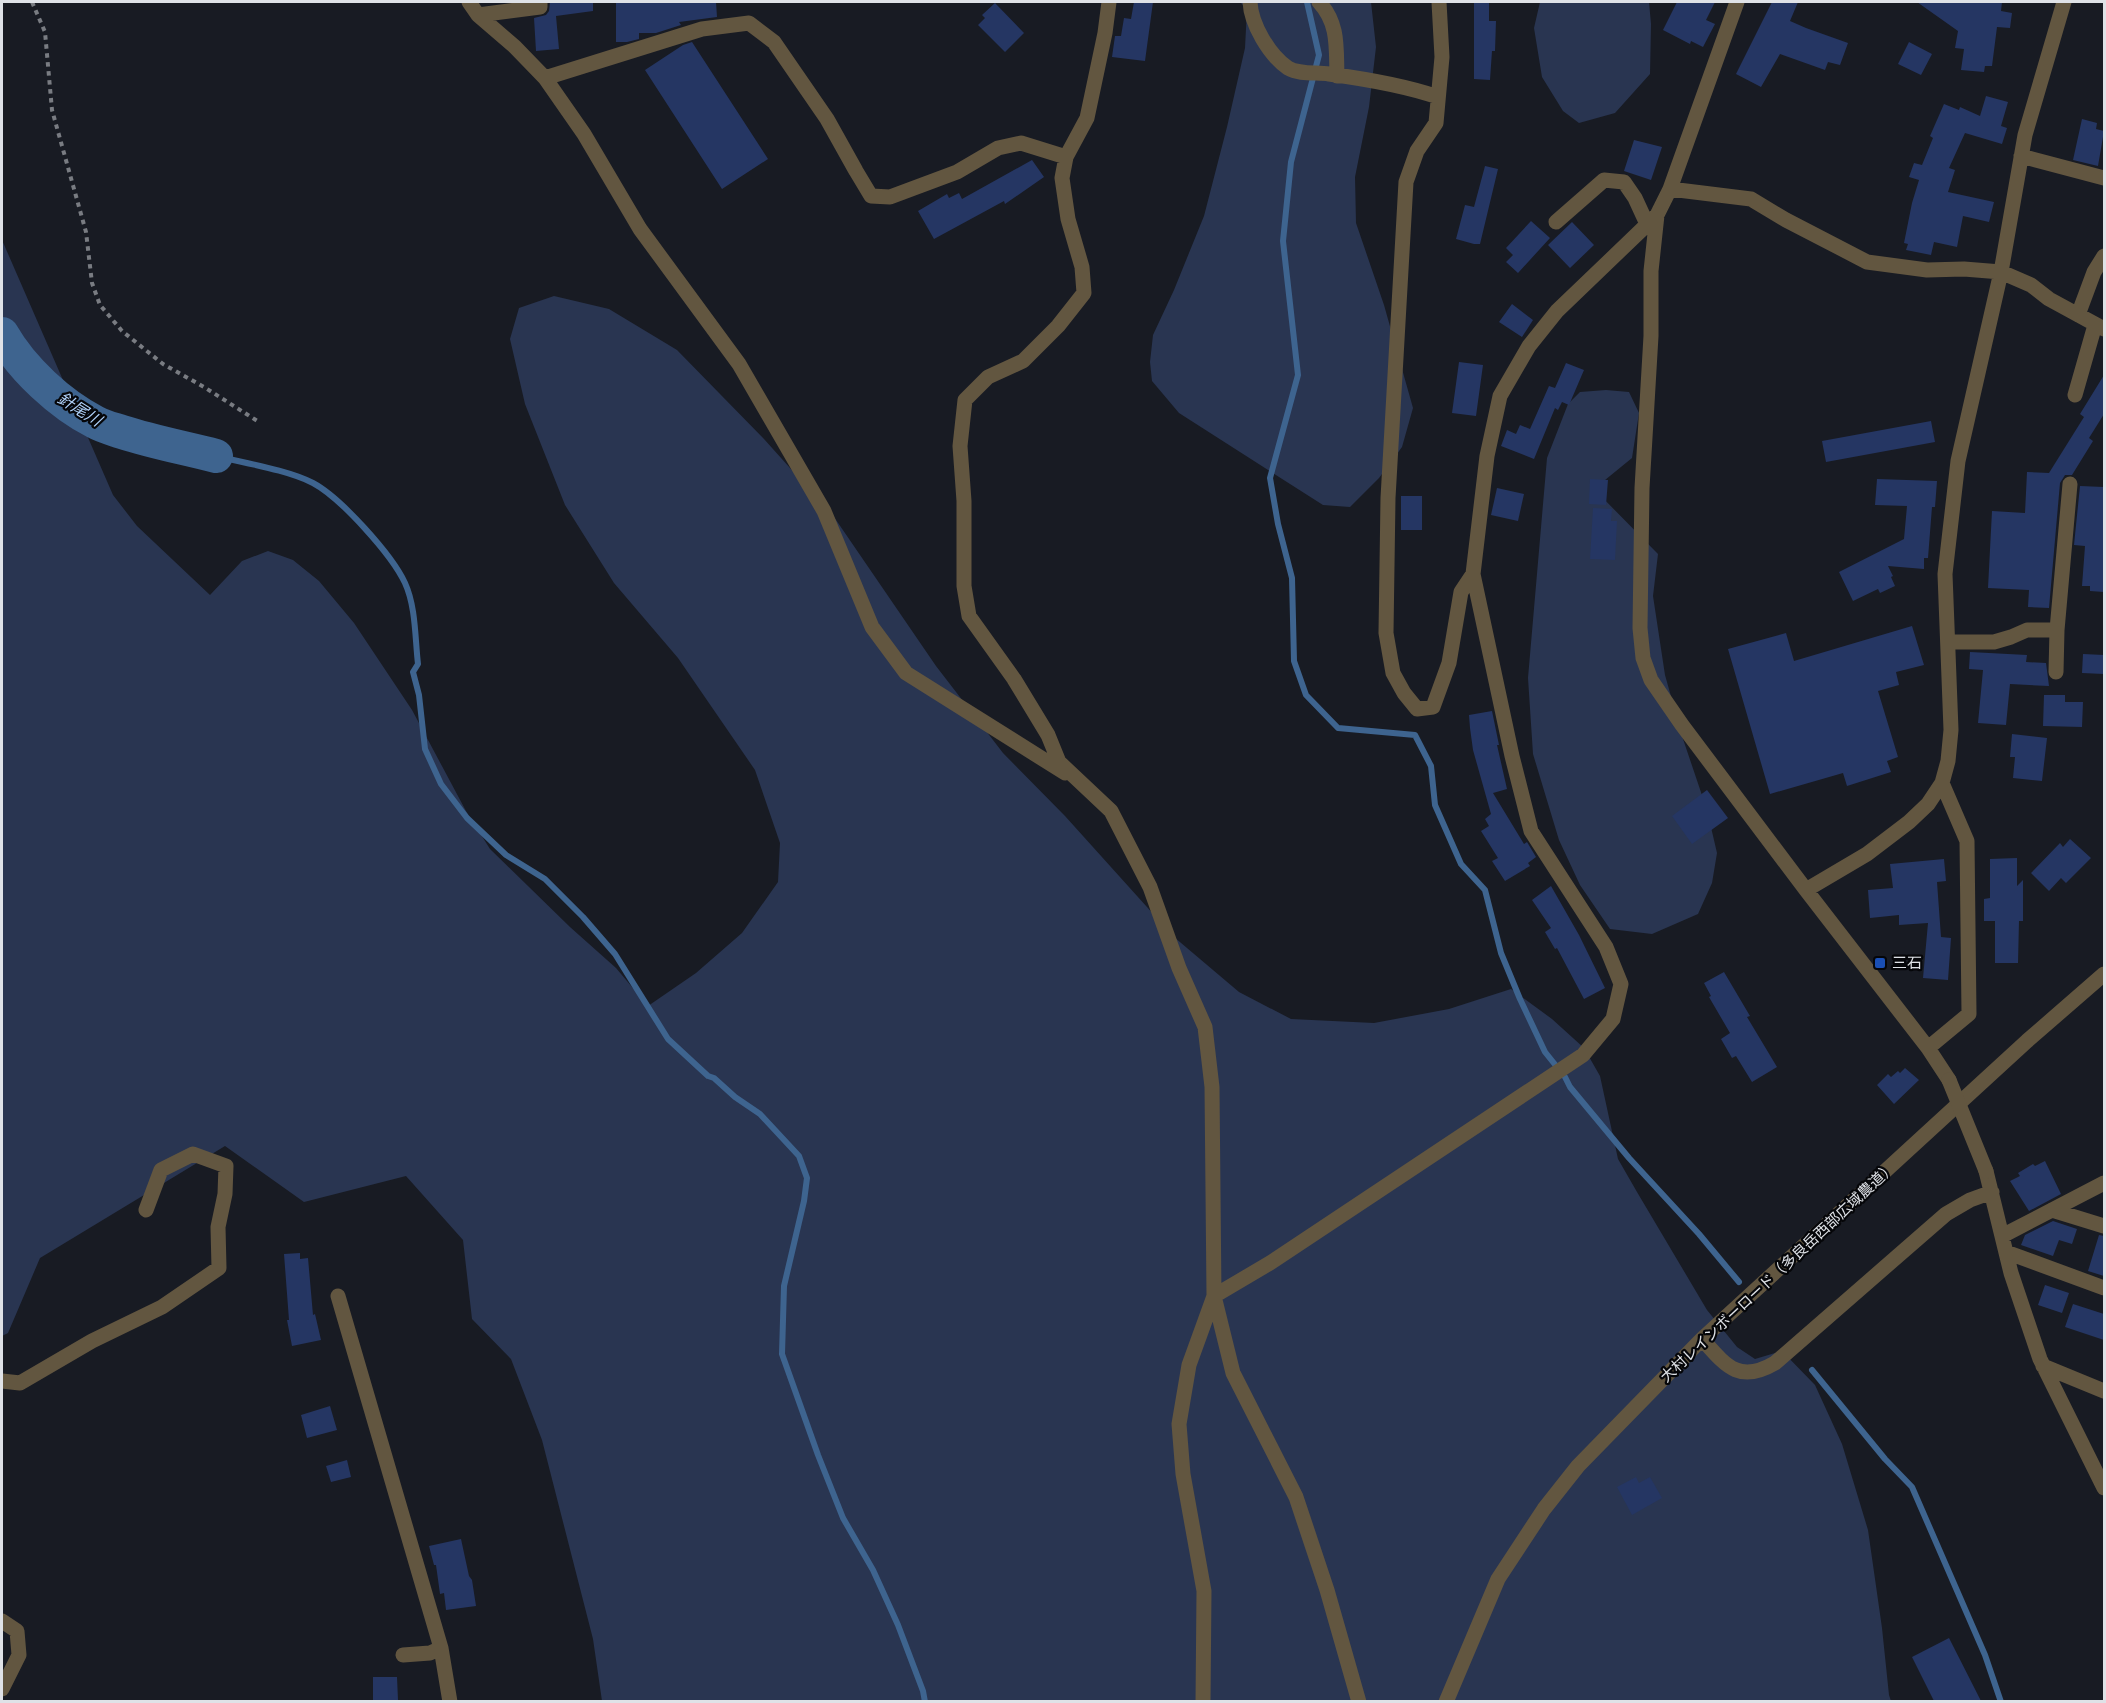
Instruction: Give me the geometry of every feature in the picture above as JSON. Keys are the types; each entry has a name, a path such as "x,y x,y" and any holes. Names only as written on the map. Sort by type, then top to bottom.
{"street":[{"path":"469,2 478,15 515,47 545,78 584,134 640,229 739,364 824,511 872,627 906,673 1081,782"},
{"path":"478,15 540,7 540,2"},
{"path":"1108,2 1105,33 1087,118 1066,157 1062,178 1068,219 1082,267 1084,293 1058,326 1023,361 988,377 965,400 960,446 964,501 964,586 969,616 1014,679 1048,735 1059,762 1111,811 1150,887 1179,968 1205,1027 1212,1087 1214,1296 1233,1373 1296,1497 1327,1590 1359,1701"},
{"path":"1250,2 1251,13 1265,44 1289,68 1305,73 1333,75 1415,89 1438,97"},
{"path":"1319,2 1329,14 1336,41 1333,75"},
{"path":"1439,2 1442,57 1436,123 1417,151 1406,182 1388,498 1386,633 1393,673 1404,693 1418,709 1433,707 1449,663 1461,592 1473,574"},
{"path":"1203,1701 1204,1591 1183,1474 1179,1425 1189,1365 1214,1296 1270,1263 1460,1135 1550,1078 1583,1055 1612,1019 1621,984 1606,947 1531,831 1512,756 1473,574 1487,456 1500,396 1529,346 1557,310 1652,220 1670,189 1737,2"},
{"path":"1806,890 1867,854 1910,822 1928,804 1942,783 1948,761 1951,730 1945,574 1958,461 2001,272 2025,135 2064,2"},
{"path":"545,78 702,29 749,23 774,42 827,118 872,196 890,197 957,172 998,148 1021,142 1066,157"},
{"path":"2021,156 2104,178"},
{"path":"1556,222 1604,180 1623,182 1652,220 1651,336 1642,488 1640,628 1642,658 1651,680 1806,890 1928,1048 1949,1080 1986,1171 2011,1274 2043,1366 2104,1488"},
{"path":"1670,189 1751,199 1867,262 1926,270 1964,269 2001,272 2031,285 2049,299 2100,327 2075,395"},
{"path":"2078,315 2094,272 2104,256"},
{"path":"2056,672 2057,630 2070,484"},
{"path":"1948,642 1994,642 2027,630 2057,630"},
{"path":"1928,1048 1968,1014 1967,841 1942,783"},
{"name":"大村レインボーロード（多良岳西部広域農道）","path":"1446,1701 1498,1579 1544,1509 1578,1466 1702,1339 2104,974"},
{"path":"2,1381 20,1383 92,1341 162,1307 219,1268 218,1227 225,1194 226,1166 193,1154 161,1170 146,1210"},
{"path":"2002,1236 2104,1183"},
{"path":"1702,1339 1727,1367 1740,1372 1760,1372 1776,1363 1946,1214 1970,1200 1992,1192"},
{"path":"2052,1210 2104,1226"},
{"path":"2006,1252 2104,1288"},
{"path":"338,1296 441,1648 450,1701"},
{"path":"2043,1366 2104,1391"},
{"path":"2,1621 17,1631 19,1655 2,1689"},
{"path":"403,1654 430,1653 441,1648"}],"path":[{"path":"32,2 45,32 52,110 86,232 92,283 100,306 122,331 164,364 259,422"}],"shaded area":[{"path":"1240,2 1371,2 1376,47 1369,107 1355,177 1356,223 1384,305 1413,408 1402,447 1379,478 1350,507 1323,505 1179,413 1152,381 1150,362 1153,335 1204,216 1227,127 1245,48 1247,9"},
{"path":"1540,2 1649,2 1650,74 1615,113 1579,123 1563,111 1542,77 1534,28"},
{"path":"2,240 113,495 137,526 210,595 242,561 268,551 293,560 319,581 354,623 412,710 466,811 490,849 616,968 648,1006 696,973 742,933 778,882 780,843 755,770 678,658 614,583 565,505 525,404 510,339 519,308 554,296 609,309 677,350 764,439 834,517 936,666 1003,753 1065,816 1174,937 1239,992 1291,1019 1374,1023 1449,1009 1511,989 1552,1019 1584,1048 1600,1076 1618,1159 1707,1310 1737,1347 1755,1359 1782,1351 1815,1385 1842,1444 1868,1530 1891,1701 602,1701 593,1639 542,1440 511,1359 472,1319 463,1240 406,1176 304,1202 225,1146 40,1258 8,1333 2,1336"},
{"path":"1606,390 1629,392 1639,413 1632,458 1594,489 1658,554 1653,596 1665,675 1683,739 1707,810 1717,853 1712,883 1698,914 1652,934 1610,929 1580,885 1559,840 1533,754 1528,678 1547,458 1568,404 1580,392"}],"building":[{"path":"550,2 593,2 593,11 556,16 559,49 536,51 534,18 546,15"},
{"path":"616,2 716,2 717,17 679,22 681,25 656,33 639,33 639,39 616,42"},
{"path":"1134,2 1153,2 1145,61 1112,57 1115,36 1121,36 1124,18 1131,19"},
{"path":"1474,2 1489,2 1489,21 1496,21 1495,51 1492,51 1490,80 1474,79"},
{"path":"1677,2 1715,2 1706,20 1715,24 1703,47 1691,41 1690,44 1663,30"},
{"path":"1772,2 1798,2 1790,21 1848,43 1840,65 1828,62 1825,70 1780,54 1761,87 1736,74"},
{"path":"1917,2 2002,2 2001,11 2012,13 2010,28 1997,27 1992,66 1985,66 1984,72 1961,70 1964,49 1955,48 1958,31"},
{"path":"995,3 1024,33 1005,52 978,25 985,18 982,15"},
{"path":"692,42 768,159 722,189 645,70 683,45"},
{"path":"1909,42 1932,54 1921,75 1898,64"},
{"path":"1986,96 2008,102 2001,126 2007,128 2002,144 1965,133 1949,168 1955,170 1948,192 1994,202 1989,222 1963,216 1957,247 1934,242 1931,255 1906,250 1908,244 1904,243 1919,180 1909,177 1914,163 1922,165 1933,138 1930,136 1944,104 1959,110 1960,107 1980,116"},
{"path":"2082,119 2097,123 2096,129 2104,131 2098,166 2073,160"},
{"path":"1634,140 1662,147 1651,180 1624,171"},
{"path":"1032,160 1044,177 1005,204 1004,201 934,239 918,211 947,194 949,198 959,193 962,199"},
{"path":"1485,166 1498,169 1480,244 1474,244 1456,239 1465,205 1474,207"},
{"path":"1531,221 1550,238 1518,273 1506,262 1513,255 1506,248"},
{"path":"1572,222 1594,245 1570,268 1548,245"},
{"path":"1512,304 1533,320 1522,337 1499,322"},
{"path":"1459,362 1483,365 1476,416 1452,413"},
{"path":"1566,363 1584,370 1569,405 1562,402 1558,410 1555,408 1534,459 1501,446 1507,430 1516,434 1520,425 1530,429 1549,386 1555,388"},
{"path":"2104,375 2104,414 2089,438 2093,441 2072,475 2065,475 2060,483 2049,608 2028,607 2029,590 1988,588 1992,511 2025,513 2027,472 2049,473 2084,417 2080,414"},
{"path":"1931,421 1935,442 1826,462 1822,441"},
{"path":"1590,479 1608,480 1606,505 1589,504"},
{"path":"1877,479 1937,481 1935,507 1932,507 1928,558 1924,558 1924,569 1888,566 1895,586 1880,593 1878,589 1853,601 1839,572 1904,539 1907,506 1875,505"},
{"path":"2080,486 2104,487 2104,592 2090,591 2090,586 2082,586 2085,546 2074,545"},
{"path":"1497,488 1524,494 1518,521 1491,515"},
{"path":"1401,496 1422,496 1422,530 1401,530"},
{"path":"1593,508 1612,509 1611,521 1617,521 1615,560 1590,559"},
{"path":"1912,626 1924,665 1896,672 1899,685 1878,691 1898,757 1887,761 1891,772 1847,786 1843,773 1770,794 1728,649 1786,633 1794,661"},
{"path":"1970,652 2027,655 2026,662 2046,663 2049,686 2010,684 2006,725 1978,723 1983,670 1969,669"},
{"path":"2083,654 2104,655 2104,674 2082,673"},
{"path":"2044,695 2065,695 2065,702 2083,702 2082,727 2043,726"},
{"path":"1492,711 1507,789 1493,793 1524,844 1527,842 1536,857 1528,863 1530,866 1505,881 1492,861 1498,858 1481,831 1489,826 1485,819 1491,814 1473,750 1469,715"},
{"path":"2012,734 2047,738 2042,781 2013,778 2015,757 2010,757"},
{"path":"1707,790 1728,818 1692,844 1672,816"},
{"path":"2070,839 2091,858 2066,883 2061,878 2049,891 2031,873 2060,843 2063,847"},
{"path":"2017,858 2017,886 2023,880 2023,921 2019,921 2018,963 1995,963 1995,921 1984,921 1984,899 1990,898 1990,859"},
{"path":"1944,859 1946,881 1937,882 1941,937 1951,938 1948,980 1923,978 1928,923 1899,925 1899,915 1870,918 1868,890 1893,888 1890,864"},
{"path":"1551,886 1579,935 1605,988 1584,999 1557,948 1555,949 1545,932 1551,928 1532,900"},
{"path":"1724,972 1750,1016 1747,1017 1777,1067 1752,1082 1736,1056 1732,1058 1721,1039 1730,1033 1709,997 1711,996 1704,983"},
{"path":"1905,1068 1919,1080 1894,1104 1877,1085 1888,1074 1891,1077"},
{"path":"2045,1161 2061,1194 2029,1211 2010,1181 2020,1176 2018,1173 2033,1164 2035,1166"},
{"path":"2053,1221 2077,1229 2072,1244 2059,1240 2053,1256 2021,1245 2025,1235"},
{"path":"2099,1235 2104,1236 2104,1276 2088,1271"},
{"path":"300,1253 300,1259 308,1258 313,1315 315,1314 321,1340 292,1346 287,1320 289,1320 284,1254"},
{"path":"2045,1285 2069,1293 2062,1313 2038,1305"},
{"path":"2073,1304 2104,1314 2104,1340 2065,1327"},
{"path":"330,1406 337,1430 307,1438 301,1415"},
{"path":"347,1460 351,1477 331,1482 326,1466"},
{"path":"1636,1477 1639,1483 1650,1477 1662,1498 1632,1515 1617,1487"},
{"path":"461,1539 476,1606 446,1610 444,1593 440,1594 436,1565 434,1565 429,1546"},
{"path":"1949,1638 1981,1701 1934,1701 1912,1657"},
{"path":"373,1677 397,1677 398,1700 373,1701"}],"waterway":[{"path":"1307,2 1319,55 1291,162 1283,241 1298,375 1270,478 1278,524 1292,578 1294,661 1306,695 1338,728 1415,735 1431,766 1435,805 1461,864 1485,890 1501,953 1545,1052 1570,1087 1629,1158 1699,1234 1739,1282"},
{"name":"針尾川","path":"2,334 31,372 55,395 82,414 102,425 122,432 216,456"},
{"path":"216,456 279,471 313,483 337,501 378,543 398,571 409,592 418,664 413,672 419,695 425,749 441,784 467,818 506,855 545,879 583,917 615,954 668,1039 708,1076 714,1078 735,1097 760,1114 799,1156 807,1178 804,1201 784,1286 782,1354 843,1518 873,1570 898,1625 925,1702"},
{"path":"1812,1370 1885,1459 1912,1487 1985,1655 2001,1702"}],"place":[{"name":"三石","path":"1880,963"}]}
